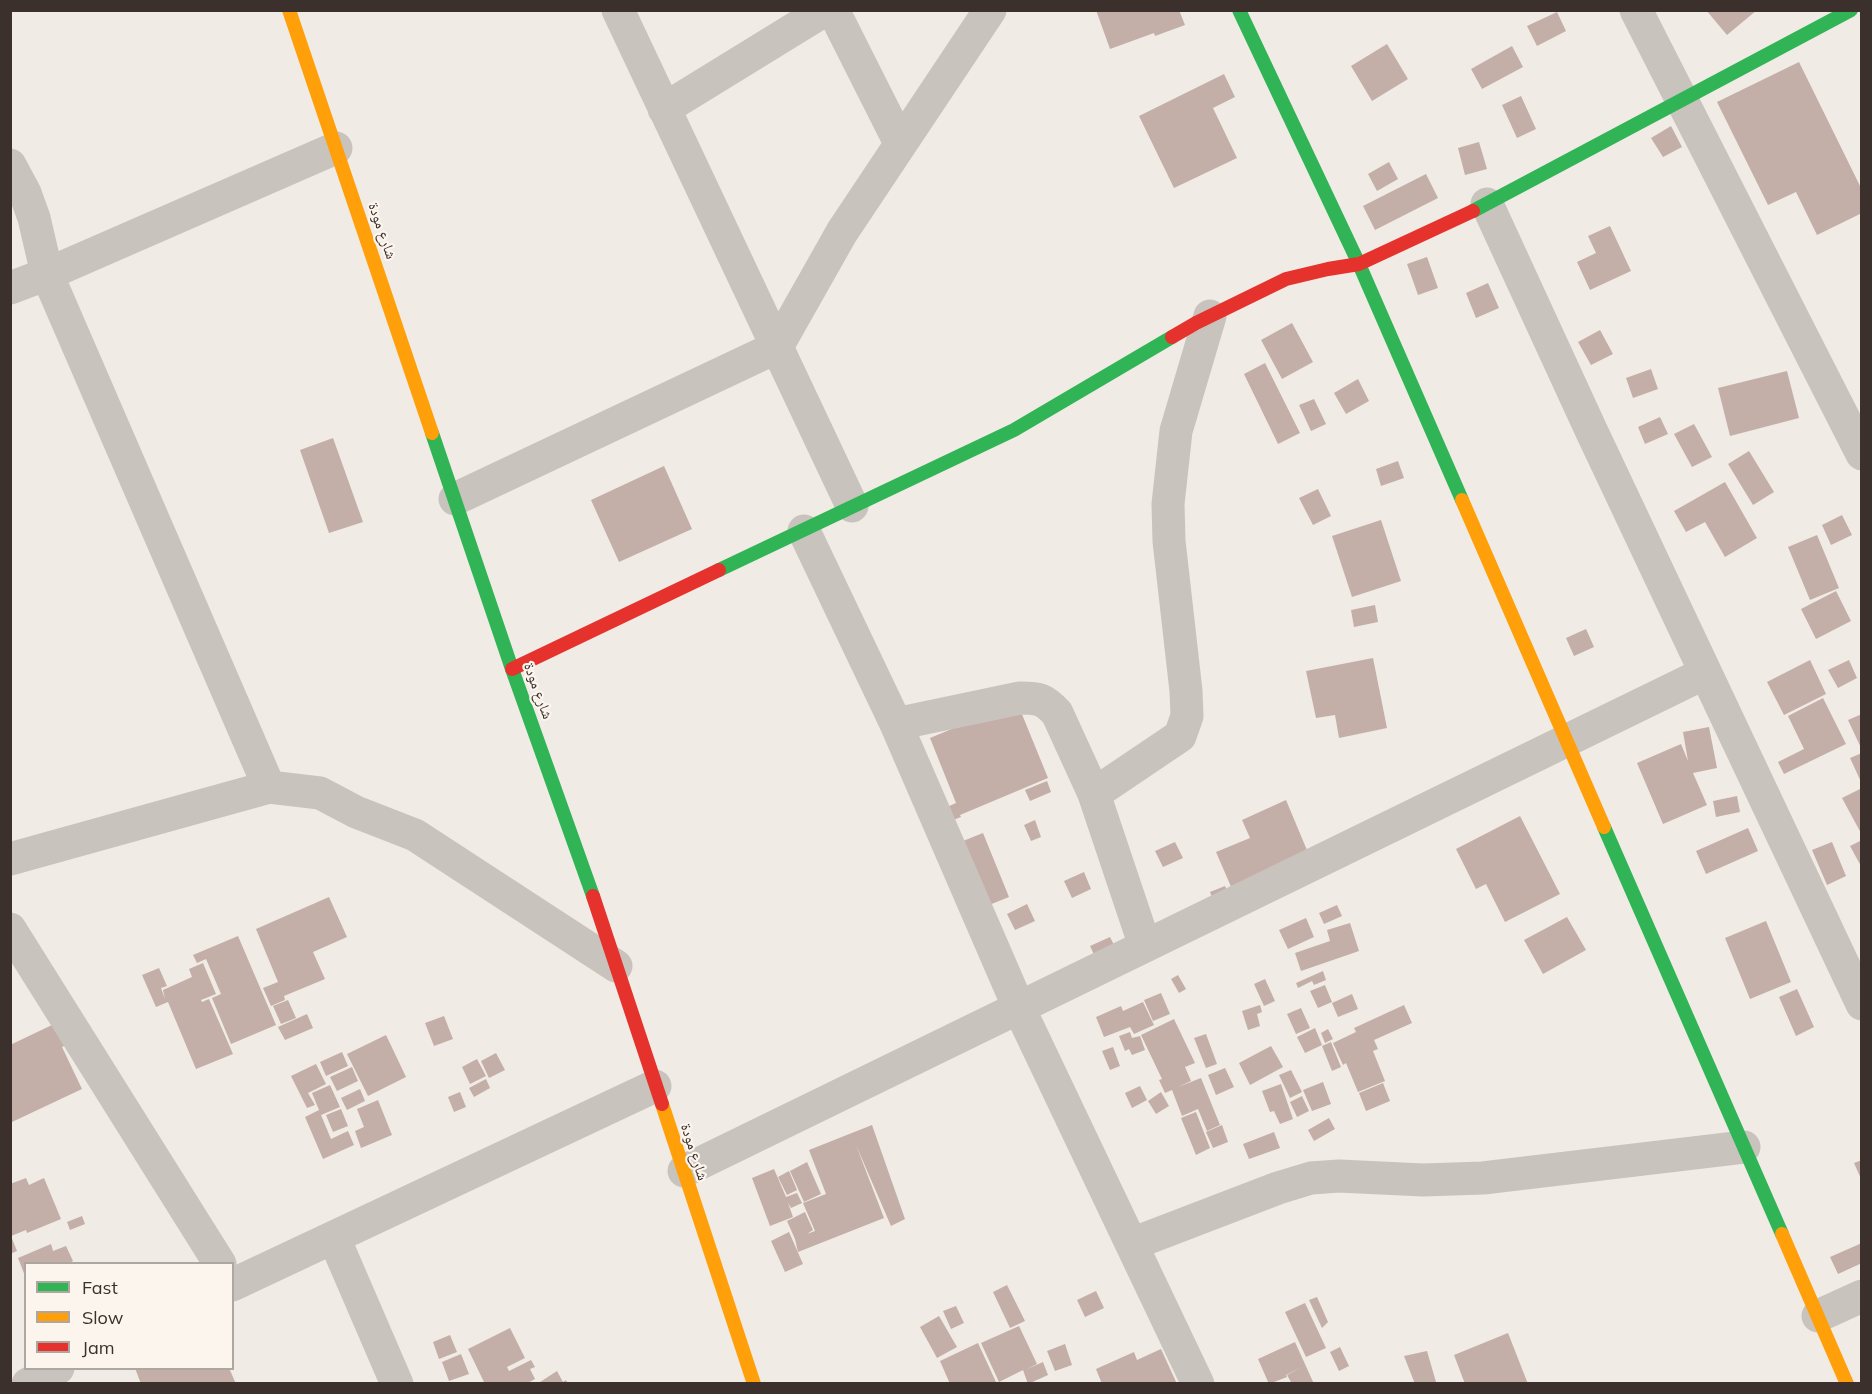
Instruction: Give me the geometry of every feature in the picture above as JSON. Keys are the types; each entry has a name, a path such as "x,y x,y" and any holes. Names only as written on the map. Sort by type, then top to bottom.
{"street":[{"name":"شارع مودة","path":"289,10 512,669 592,893 754,1383"},
{"path":"618,10 852,506"},
{"path":"664,109 825,10"},
{"path":"833,10 900,143"},
{"path":"456,500 777,346 843,232 990,10"},
{"path":"1239,10 1359,264 1847,1383"},
{"path":"1636,10 1862,454"},
{"path":"512,669 1014,430 1210,316 1286,279 1359,264 1487,204 1851,10"},
{"path":"10,288 336,148"},
{"path":"10,165 34,218 47,274 269,787"},
{"path":"1487,204 1596,441 1862,1004"},
{"path":"1094,794 1180,736 1187,716 1169,541 1168,504 1176,431 1210,316"},
{"path":"804,531 896,724 1019,1008 1198,1383"},
{"path":"684,1171 1705,673"},
{"path":"896,724 1020,698 1037,698 1048,703 1057,713 1094,794 1145,946"},
{"path":"10,859 269,787 320,793 356,812 415,835 616,966"},
{"path":"10,929 219,1262"},
{"path":"234,1285 655,1086"},
{"path":"1132,1244 1278,1188 1311,1179 1339,1176 1423,1180 1482,1178 1744,1148"},
{"path":"334,1238 397,1383"},
{"path":"1818,1316 1862,1296"},
{"path":"28,1383 54,1370"}],"building":[{"path":"1096,10 1179,10 1185,25 1155,36 1154,33 1110,49"},
{"path":"1706,10 1757,10 1727,35"},
{"path":"1557,12 1566,31 1537,46 1527,26"},
{"path":"1387,44 1408,79 1372,101 1351,66"},
{"path":"1512,46 1523,67 1482,89 1471,69"},
{"path":"1799,62 1862,190 1862,213 1817,235 1796,192 1768,205 1717,102"},
{"path":"1224,74 1235,97 1213,108 1237,158 1174,188 1139,116"},
{"path":"1521,96 1536,129 1517,138 1502,105"},
{"path":"1671,126 1682,147 1663,157 1651,138"},
{"path":"1479,142 1487,169 1465,175 1458,148"},
{"path":"1389,162 1398,179 1377,191 1368,174"},
{"path":"1426,174 1438,198 1375,230 1363,206"},
{"path":"1610,226 1631,271 1590,290 1577,262 1596,253 1588,236"},
{"path":"1427,257 1438,288 1418,295 1407,264"},
{"path":"1488,283 1499,308 1476,318 1466,293"},
{"path":"1292,323 1313,362 1282,379 1261,340"},
{"path":"1600,330 1613,354 1591,365 1578,342"},
{"path":"1265,363 1300,433 1278,444 1244,374"},
{"path":"1651,369 1658,389 1633,398 1626,378"},
{"path":"1787,371 1799,418 1730,436 1718,388"},
{"path":"1358,379 1369,401 1346,414 1334,393"},
{"path":"1314,399 1326,424 1311,431 1299,405"},
{"path":"1660,417 1668,434 1645,444 1638,427"},
{"path":"1694,424 1712,457 1692,467 1674,434"},
{"path":"333,438 363,522 329,533 300,450"},
{"path":"1749,451 1774,492 1753,505 1728,464"},
{"path":"1398,461 1404,478 1381,486 1376,469"},
{"path":"664,466 692,529 619,562 591,500"},
{"path":"1725,482 1757,538 1725,557 1705,522 1686,532 1674,511"},
{"path":"1318,489 1331,516 1313,525 1299,498"},
{"path":"1842,515 1852,535 1831,545 1822,525"},
{"path":"1381,520 1401,581 1352,597 1332,536"},
{"path":"1817,535 1839,588 1810,600 1788,547"},
{"path":"1836,591 1851,621 1816,639 1801,609"},
{"path":"1375,605 1378,622 1354,627 1351,610"},
{"path":"1586,629 1594,647 1574,656 1566,638"},
{"path":"1373,658 1387,728 1339,738 1335,715 1316,718 1306,671"},
{"path":"1810,660 1826,694 1784,715 1767,682"},
{"path":"1849,660 1857,678 1838,688 1828,670"},
{"path":"1823,698 1846,744 1784,774 1778,762 1804,749 1788,716"},
{"path":"1017,702 1048,778 953,820 947,807 956,803 930,738"},
{"path":"1862,714 1862,750 1848,720"},
{"path":"1709,727 1717,768 1693,773 1707,805 1663,824 1637,763 1681,744 1688,761 1683,732"},
{"path":"1862,753 1862,784 1850,758"},
{"path":"1047,781 1051,792 1030,801 1025,790"},
{"path":"1860,789 1862,792 1862,835 1842,798"},
{"path":"1737,796 1740,812 1716,817 1713,801"},
{"path":"1286,800 1309,855 1232,889 1216,852 1250,838 1242,820"},
{"path":"1520,816 1560,894 1505,922 1486,884 1476,889 1456,849"},
{"path":"1035,820 1041,837 1031,841 1024,825"},
{"path":"1748,828 1758,851 1706,874 1696,851"},
{"path":"983,833 1009,897 989,905 963,841"},
{"path":"1862,840 1862,868 1850,846"},
{"path":"1175,842 1183,858 1163,867 1155,851"},
{"path":"1832,842 1846,876 1827,885 1812,850"},
{"path":"1084,872 1091,889 1072,898 1064,881"},
{"path":"1225,886 1230,898 1215,905 1210,892"},
{"path":"329,897 347,937 313,952 325,979 284,996 285,1000 271,1006 263,988 278,982 256,929"},
{"path":"1027,904 1035,921 1015,930 1007,914"},
{"path":"1337,905 1342,916 1324,924 1319,913"},
{"path":"1567,917 1586,950 1543,974 1524,940"},
{"path":"1306,918 1314,937 1288,949 1279,930"},
{"path":"1766,921 1791,982 1750,999 1725,938"},
{"path":"1350,923 1359,951 1301,971 1295,953 1330,941 1327,930"},
{"path":"238,936 276,1025 231,1044 212,998 221,994 206,959 197,963 193,955"},
{"path":"1110,937 1118,953 1098,963 1090,946"},
{"path":"203,963 216,994 201,1000 202,1002 209,999 233,1054 196,1069 168,1002 156,1007 142,975 159,968 167,986 161,988 165,999 163,990 192,977 189,969"},
{"path":"1323,971 1326,980 1314,985 1312,981 1298,988 1296,983"},
{"path":"1178,975 1186,989 1179,993 1171,979"},
{"path":"1265,979 1275,1001 1264,1006 1254,984"},
{"path":"1325,985 1332,1002 1318,1008 1310,991"},
{"path":"1797,989 1814,1027 1796,1036 1779,997"},
{"path":"1161,993 1170,1014 1153,1021 1144,1000"},
{"path":"1352,994 1358,1009 1338,1017 1332,1003"},
{"path":"288,1000 296,1018 281,1024 273,1006"},
{"path":"1143,1002 1154,1025 1134,1034 1130,1027 1104,1037 1096,1017 1121,1006 1123,1011"},
{"path":"1260,1005 1262,1012 1257,1014 1260,1026 1248,1030 1242,1011"},
{"path":"1404,1005 1412,1023 1374,1040 1378,1049 1373,1051 1385,1081 1358,1092 1346,1063 1343,1065 1333,1043 1356,1032 1354,1028"},
{"path":"1301,1008 1310,1028 1296,1034 1287,1014"},
{"path":"307,1014 313,1028 285,1040 278,1027"},
{"path":"444,1016 453,1039 434,1046 425,1023"},
{"path":"1174,1019 1195,1063 1185,1067 1191,1081 1178,1087 1201,1078 1220,1125 1207,1131 1198,1109 1182,1116 1172,1090 1165,1093 1159,1080 1162,1079 1141,1035"},
{"path":"52,1025 73,1042 62,1047 82,1089 12,1122 10,1119 10,1045"},
{"path":"1315,1028 1322,1045 1305,1053 1297,1037"},
{"path":"1328,1029 1333,1039 1325,1043 1321,1033"},
{"path":"1130,1032 1132,1038 1140,1036 1145,1050 1132,1055 1129,1049 1125,1051 1119,1036"},
{"path":"1206,1034 1217,1064 1206,1068 1194,1038"},
{"path":"386,1035 406,1077 368,1096 347,1054"},
{"path":"1331,1042 1341,1067 1332,1071 1322,1046"},
{"path":"1271,1046 1283,1067 1250,1085 1239,1063"},
{"path":"1113,1047 1120,1066 1110,1070 1102,1051"},
{"path":"342,1052 348,1066 326,1076 320,1062"},
{"path":"496,1053 505,1070 489,1078 481,1061"},
{"path":"477,1059 486,1076 470,1084 462,1067"},
{"path":"316,1064 326,1084 308,1093 315,1105 307,1108 291,1076"},
{"path":"352,1067 358,1081 337,1091 330,1077"},
{"path":"1225,1068 1234,1087 1216,1095 1208,1075"},
{"path":"1291,1070 1302,1092 1290,1098 1279,1075"},
{"path":"486,1079 490,1088 474,1097 469,1088"},
{"path":"1323,1082 1331,1104 1312,1111 1303,1090"},
{"path":"1383,1083 1390,1101 1366,1111 1359,1093"},
{"path":"1281,1084 1293,1119 1280,1124 1274,1111 1270,1112 1262,1091"},
{"path":"330,1085 340,1107 321,1115 331,1139 348,1131 354,1145 323,1159 305,1117 319,1110 312,1093"},
{"path":"1140,1086 1147,1100 1132,1108 1125,1093"},
{"path":"360,1089 365,1101 347,1110 341,1098"},
{"path":"460,1092 466,1107 454,1112 448,1097"},
{"path":"1161,1092 1169,1106 1156,1114 1148,1101"},
{"path":"1302,1096 1309,1111 1297,1117 1290,1102"},
{"path":"378,1100 392,1135 361,1148 355,1131 364,1127 357,1109"},
{"path":"341,1109 348,1126 333,1132 326,1115"},
{"path":"1196,1112 1210,1148 1196,1155 1181,1118"},
{"path":"1329,1118 1335,1129 1314,1141 1308,1130"},
{"path":"872,1125 905,1219 891,1226 856,1145 884,1218 798,1252 787,1221 805,1212 813,1230 807,1234 815,1231 803,1203 826,1194 809,1150"},
{"path":"1222,1125 1228,1142 1213,1148 1206,1132"},
{"path":"1274,1132 1280,1148 1249,1159 1243,1144"},
{"path":"1862,1160 1862,1181 1854,1163"},
{"path":"807,1162 821,1194 804,1202 790,1171"},
{"path":"774,1169 786,1197 797,1193 802,1203 791,1208 788,1203 793,1217 770,1226 752,1178"},
{"path":"789,1171 797,1190 787,1195 778,1177"},
{"path":"26,1178 29,1185 44,1178 61,1219 27,1233 26,1230 11,1236 17,1251 10,1254 10,1184"},
{"path":"82,1216 85,1224 70,1230 67,1222"},
{"path":"789,1232 803,1264 785,1272 771,1241"},
{"path":"1862,1243 1862,1263 1838,1274 1830,1257"},
{"path":"51,1244 53,1251 66,1246 73,1261 24,1262 24,1273 18,1258"},
{"path":"1007,1285 1025,1321 1010,1328 993,1292"},
{"path":"1096,1291 1104,1308 1085,1317 1077,1300"},
{"path":"1317,1297 1328,1322 1322,1328 1309,1300"},
{"path":"1305,1303 1326,1348 1306,1357 1285,1312"},
{"path":"956,1306 964,1323 951,1329 943,1311"},
{"path":"939,1316 957,1347 937,1358 920,1327"},
{"path":"1019,1326 1037,1364 1025,1370 1043,1362 1048,1375 1028,1384 1023,1370 999,1382 981,1343"},
{"path":"510,1328 525,1358 507,1367 509,1371 531,1360 535,1367 530,1369 535,1379 526,1384 480,1384 484,1382 468,1349"},
{"path":"1508,1333 1528,1384 1465,1384 1454,1355"},
{"path":"450,1335 457,1352 439,1359 433,1342"},
{"path":"1295,1342 1314,1384 1292,1384 1287,1375 1302,1367 1286,1375 1287,1377 1269,1384 1258,1359"},
{"path":"978,1343 996,1382 992,1384 950,1384 940,1361"},
{"path":"1065,1344 1072,1365 1055,1371 1047,1351"},
{"path":"1340,1347 1349,1366 1339,1371 1330,1352"},
{"path":"1161,1349 1177,1384 1102,1384 1096,1369 1134,1352 1137,1360"},
{"path":"1427,1351 1436,1382 1415,1384 1404,1356"},
{"path":"461,1354 469,1374 449,1381 442,1362"},
{"path":"136,1370 230,1370 236,1384 141,1384"},
{"path":"557,1371 563,1382 566,1380 568,1384 537,1384"}],"traffic: fast":[{"path":"1239,10 1359,264 1462,500"},
{"path":"1473,211 1851,10"},
{"path":"719,570 1014,430 1172,337"},
{"path":"432,433 512,669 593,896"},
{"path":"1604,827 1782,1234"}],"traffic: slow":[{"path":"289,10 432,433"},
{"path":"1462,500 1604,827"},
{"path":"662,1104 754,1384"},
{"path":"1782,1234 1847,1384"}],"traffic: jam":[{"path":"1172,337 1286,279 1359,264 1473,211"},
{"path":"512,669 719,570"},
{"path":"593,896 662,1104"}]}
